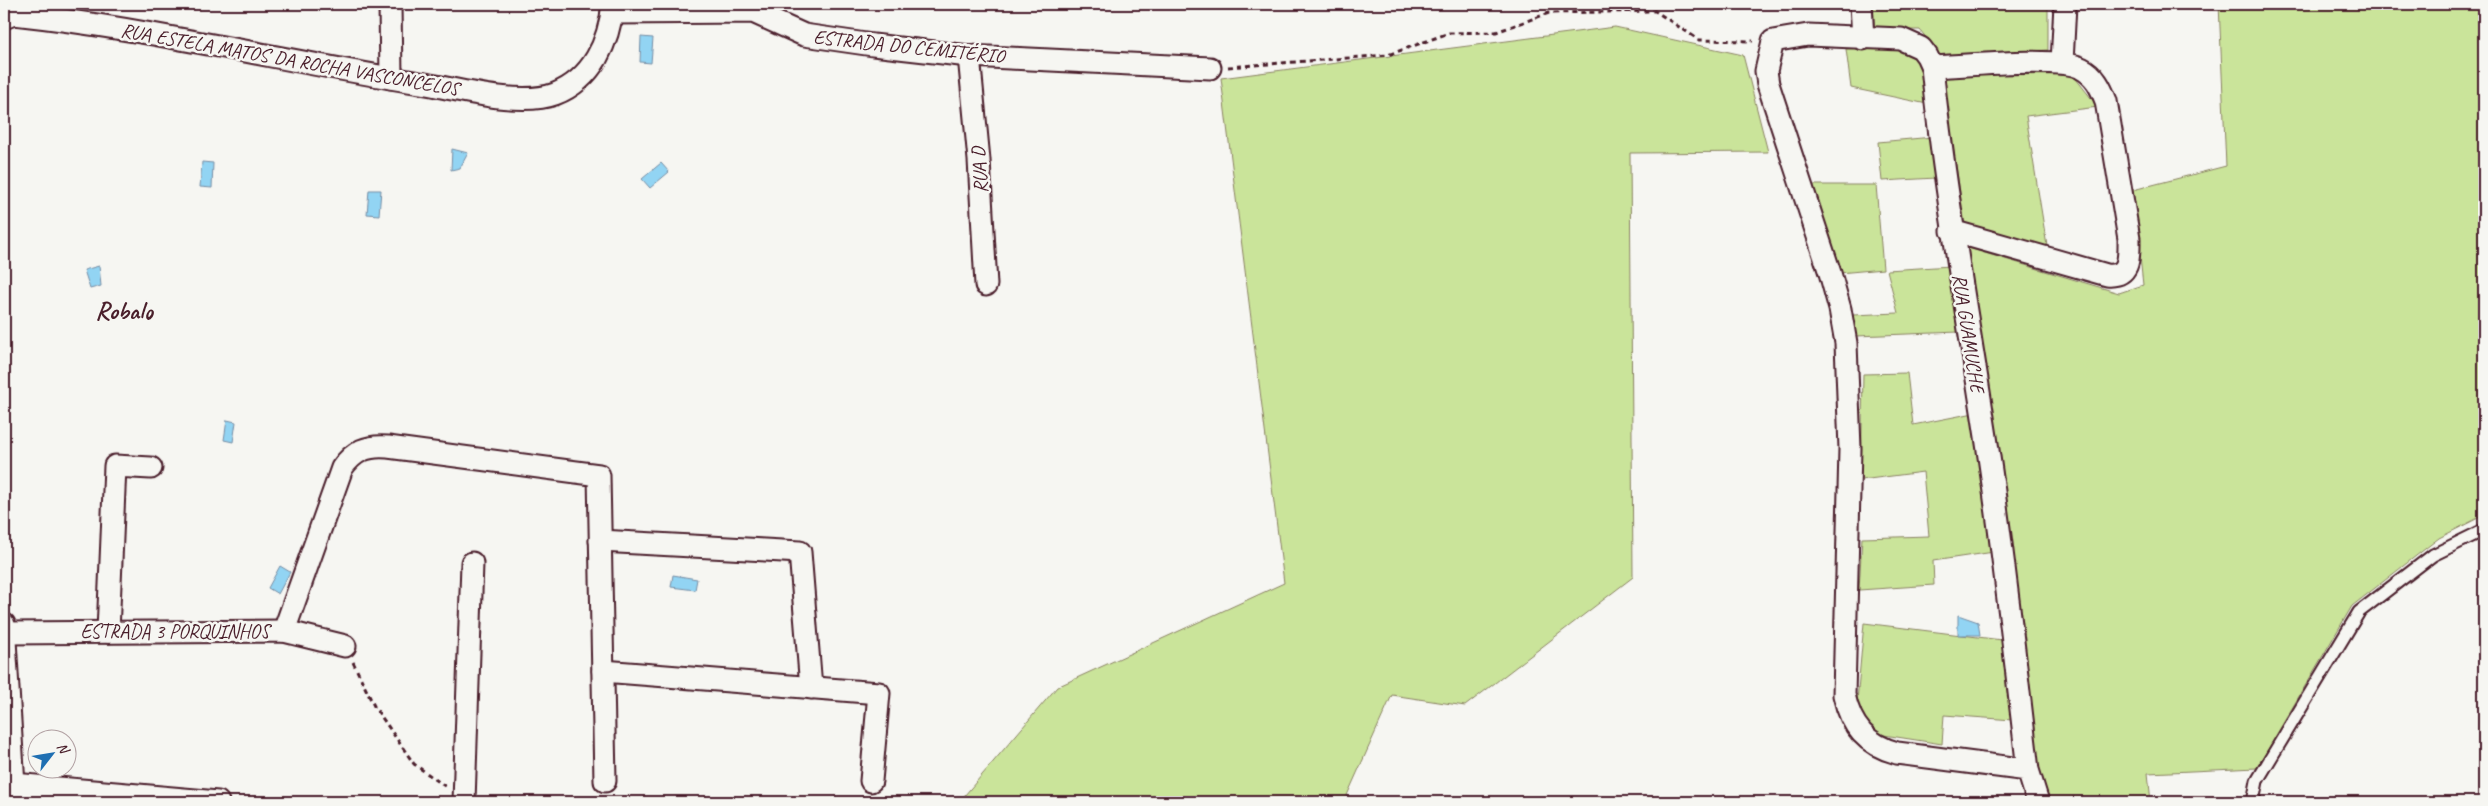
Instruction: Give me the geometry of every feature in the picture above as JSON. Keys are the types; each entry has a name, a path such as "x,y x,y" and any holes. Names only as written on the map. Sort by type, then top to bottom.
{"street":[{"path":"390,4 390,78"},
{"path":"1861,4 1863,39"},
{"path":"2062,63 2065,4"},
{"name":"RUA ESTELA MATOS DA ROCHA VASCONCELOS","path":"4,18 14,14 95,13 390,78 522,99 555,94 573,84 597,59 604,45 612,8"},
{"name":"ESTRADA DO CEMITÉRIO","path":"612,8 753,12 804,35 873,46 969,56 1210,68"},
{"name":"RUA GUAMUCHE","path":"1773,41 1808,35 1863,39 1901,39 1912,42 1927,56 1932,68 1952,231 1986,440 2028,770 2038,802"},
{"path":"1773,41 1766,71 1768,84 1830,273 1840,309 1846,343 1850,448 1844,696 1847,710 1855,727 1864,737 1884,750 1897,754 2028,770"},
{"name":"RUA D","path":"969,56 979,160 986,285"},
{"path":"1932,68 2062,63 2071,64 2092,75 2100,86 2106,101 2129,239 2128,266 2119,274 2107,275 1952,231"},
{"path":"284,630 342,468 357,452 366,447 388,447 599,475 605,782"},
{"path":"108,632 115,466 151,468"},
{"path":"600,541 800,552 811,688"},
{"path":"464,801 472,563"},
{"path":"4,624 14,793 218,802"},
{"name":"ESTRADA 3 PORQUINHOS","path":"4,633 284,630 344,646"},
{"path":"603,671 879,693 871,781"}],"lane":[{"path":"2253,802 2257,781 2359,612 2433,555 2484,530"}],"path":[{"path":"1210,68 1388,55 1449,33 1496,32 1549,13 1655,11 1699,40 1773,41"},
{"path":"344,646 374,706 414,764 464,801"}],"green space":[{"path":"1873,4 2048,4 2048,50 1941,56 1920,30 1875,30"},
{"path":"2219,4 2484,4 2484,515 2439,538 2352,606 2257,768 2148,773 2151,802 2046,802 2036,771 1968,248 2119,293 2143,285 2133,190 2226,166"},
{"path":"1615,27 1743,55 1768,152 1630,153 1633,577 1465,706 1392,695 1344,802 959,802 1057,687 1284,583 1221,78"},
{"path":"1901,45 1919,59 1927,104 1851,88 1846,49"},
{"path":"1942,74 2073,75 2098,107 2026,116 2047,246 1965,225"},
{"path":"1933,137 1936,178 1882,181 1878,142"},
{"path":"1811,185 1876,185 1883,269 1839,273"},
{"path":"1951,266 1959,332 1856,336 1853,315 1898,313 1887,270"},
{"path":"1907,373 1913,425 1974,413 1994,552 1933,561 1934,585 1859,590 1862,538 1929,536 1923,472 1861,480 1863,374"},
{"path":"1864,623 2002,640 2013,720 1944,715 1942,744 1871,733 1857,701"}],"water":[{"path":"641,37 653,38 651,63 640,62"},
{"path":"452,149 468,153 460,168 451,170"},
{"path":"202,162 213,163 212,188 200,187"},
{"path":"661,163 669,172 650,188 642,179"},
{"path":"369,190 381,190 379,215 367,214"},
{"path":"99,266 101,286 90,289 84,270"},
{"path":"227,420 236,422 233,442 224,440"},
{"path":"280,566 290,572 278,594 268,588"},
{"path":"673,575 697,579 695,590 671,587"},
{"path":"1958,615 1978,622 1980,635 1958,635"}],"district":[{"name":"Robalo","path":"124,310"}]}
